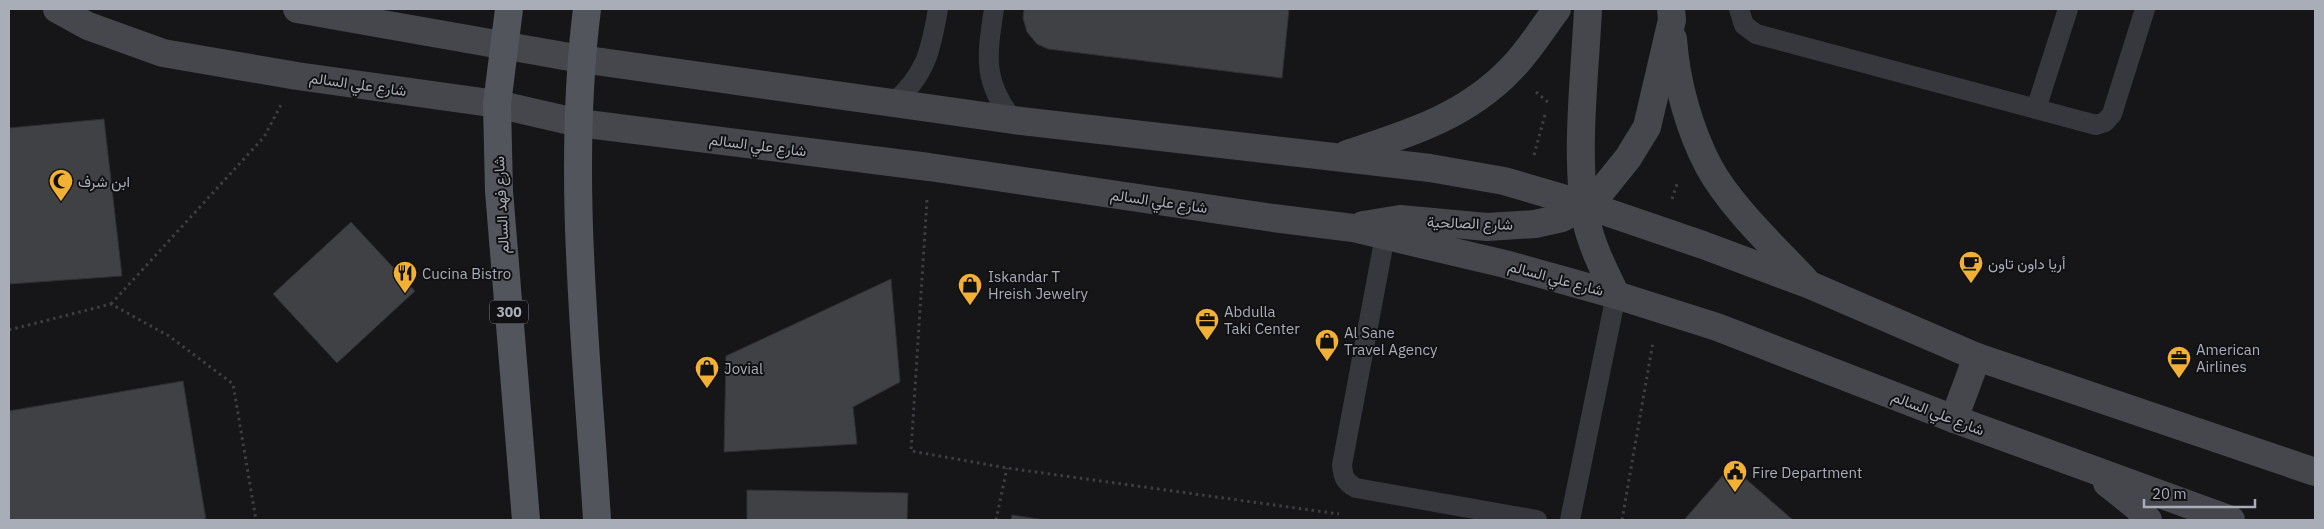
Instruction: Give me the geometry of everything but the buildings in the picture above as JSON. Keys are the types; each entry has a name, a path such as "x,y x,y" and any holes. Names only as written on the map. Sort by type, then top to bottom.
{"main road":[{"name":"شارع علي السالم","path":"58,9 88,26 163,52 297,76 497,104 579,122 929,167 1263,217 1352,228 1488,260 1616,295 1717,327 1954,419 2231,520"},
{"path":"297,9 581,59 1013,120 1430,168 1504,181 1586,205 1703,245 1810,285 1977,357 2315,472"},
{"name":"شارع فهد السالم","path":"509,9 497,104 499,191 526,520"},
{"path":"587,9 581,59 579,122 581,248 598,520"},
{"path":"1339,157 1424,128 1477,100 1512,69 1557,9"},
{"path":"1588,9 1582,138 1587,222 1594,247 1616,295"},
{"path":"1672,15 1674,48 1686,111 1710,167 1743,213 1810,285"},
{"name":"شارع الصالحية","path":"1352,228 1371,222 1400,219 1487,227 1534,224 1562,218 1586,205 1603,189 1628,158 1647,127 1672,15"},
{"path":"1954,419 1977,357"},
{"path":"2090,470 2136,507 2148,520"}],"lane":[{"path":"893,103 907,91 927,61 938,9"},
{"path":"994,9 988,54 988,70 1000,104 1013,120"},
{"path":"1739,9 1744,25 1756,34 2096,125 2105,122 2112,114 2145,9"},
{"path":"2036,109 2067,9"},
{"path":"1385,236 1342,465 1342,476 1347,483 1356,488 1538,520"},
{"path":"1570,520 1616,295"}],"path":[{"path":"9,330 111,304 264,136 297,76"},
{"path":"929,167 911,451 1006,468 1342,515"},
{"path":"111,304 169,336 232,384 256,520"},
{"path":"1622,520 1658,309"},
{"path":"996,520 1006,468"}],"place":[{"name":"ابن شرف","path":"61,202"},
{"name":"أريا داون تاون","path":"1971,284"},
{"name":"Cucina Bistro","path":"405,294"},
{"name":"Iskandar T Hreish Jewelry","path":"970,306"},
{"name":"Abdulla Taki Center","path":"1207,341"},
{"name":"Al Sane Travel Agency","path":"1327,362"},
{"name":"American Airlines","path":"2179,379"},
{"name":"Jovial","path":"707,389"},
{"name":"Fire Department","path":"1735,493"}]}
